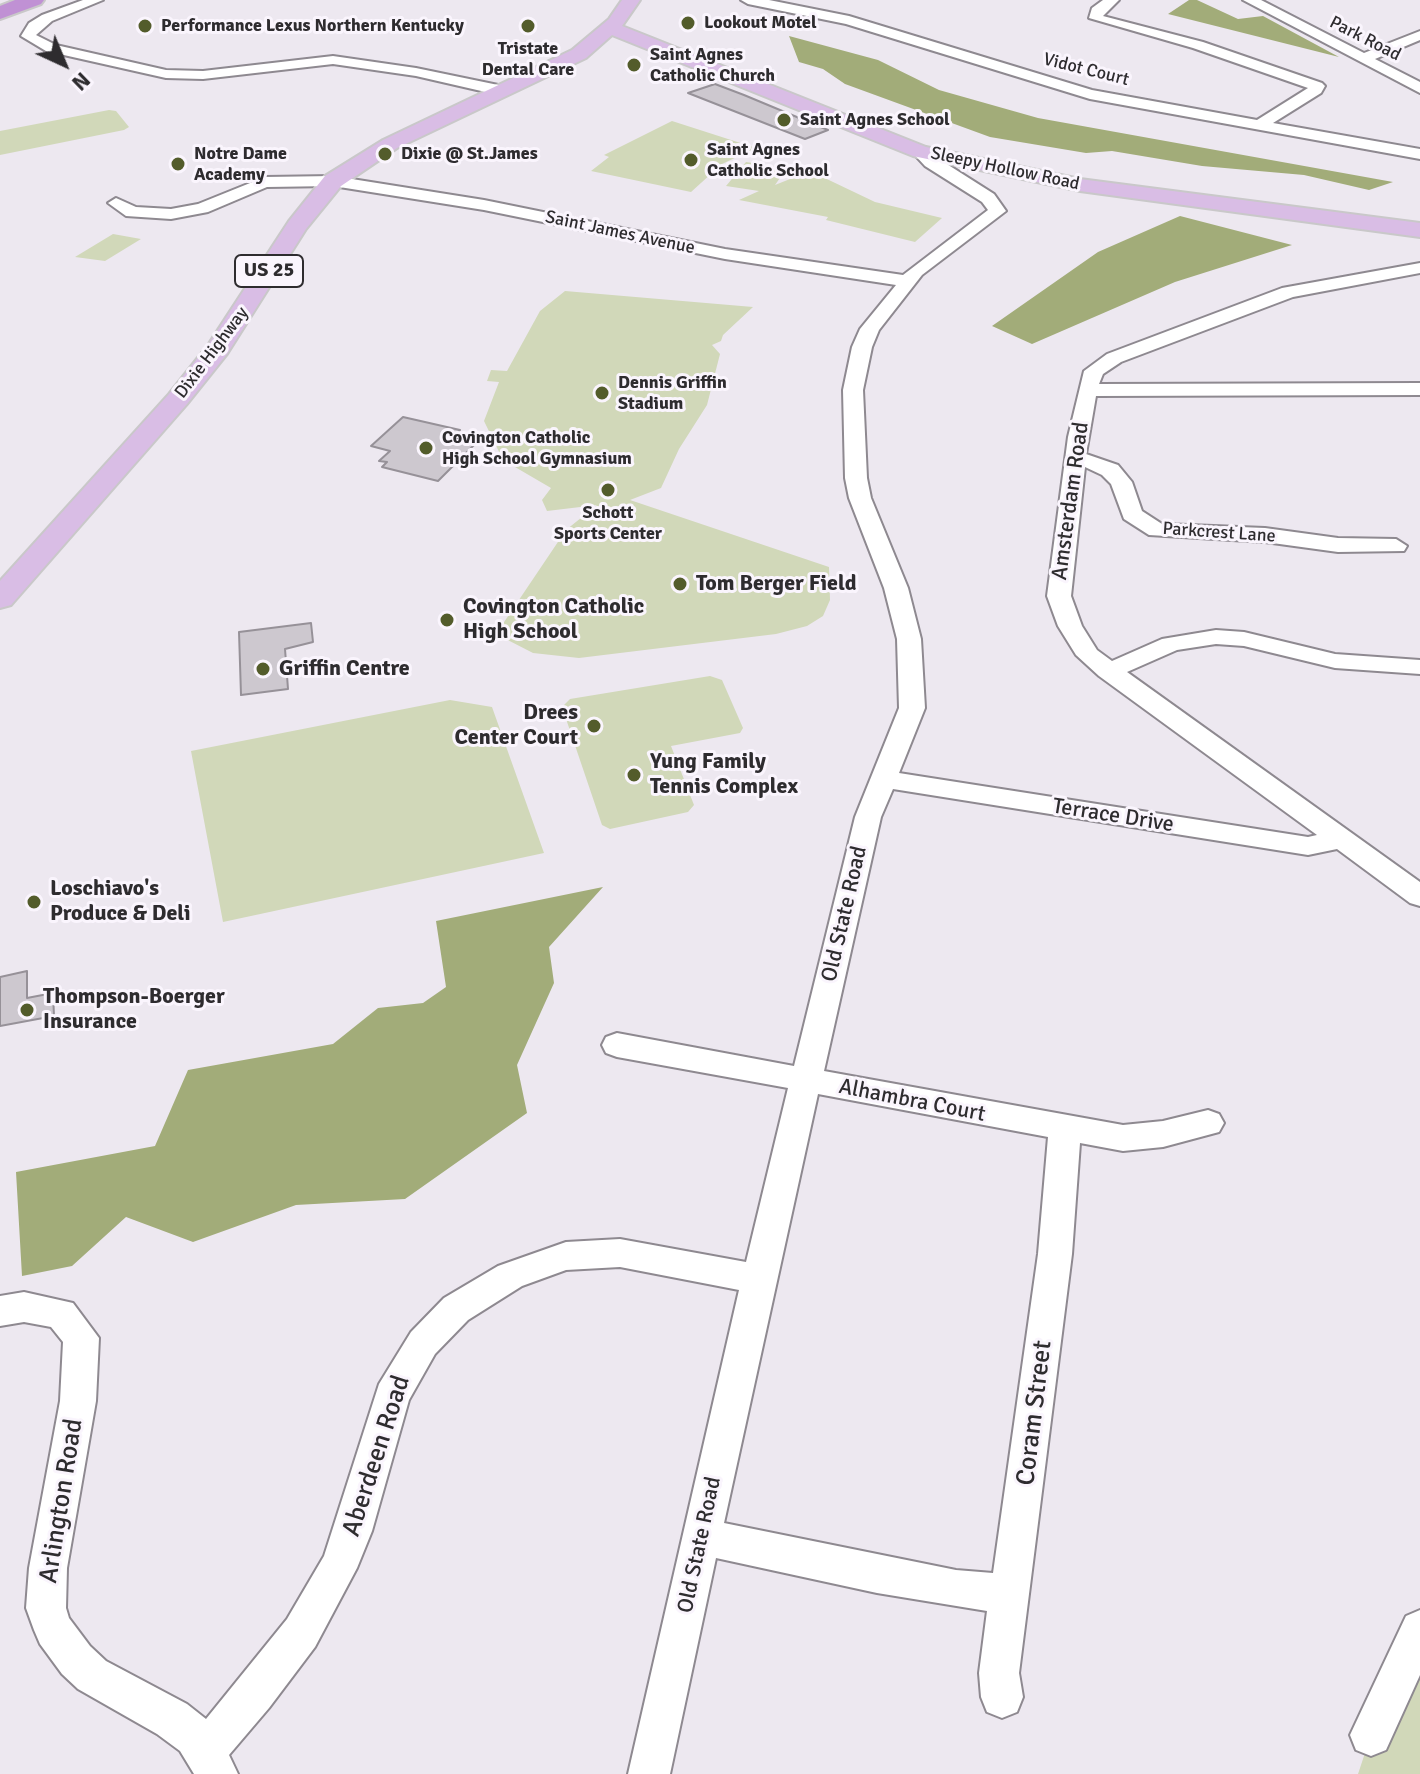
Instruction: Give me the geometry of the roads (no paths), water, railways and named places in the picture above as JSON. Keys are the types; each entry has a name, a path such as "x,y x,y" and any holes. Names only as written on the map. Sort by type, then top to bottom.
{"highway":[{"path":"0,13 34,0"}],"main road":[{"name":"Dixie Highway","path":"0,599 186,389 250,303 310,206 333,181 390,144 579,54 611,28 631,0"},
{"name":"Sleepy Hollow Road","path":"611,28 920,152 1080,185 1420,230"}],"street":[{"path":"96,0 47,18 34,26 28,36 51,48 166,74 203,75 333,60 387,68 498,93"},
{"name":"Vidot Court","path":"748,0 861,23 1072,90 1420,154"},
{"path":"1112,0 1097,11 1096,18 1198,45 1317,86 1316,90 1257,126"},
{"name":"Park Road","path":"1250,0 1420,88"},
{"path":"1363,59 1420,35"},
{"name":"Old State Road","path":"649,1774 759,1279 868,817 912,708 909,639 896,588 857,487 853,390 862,347 870,329 907,281 928,261 997,211 988,198 931,163 920,152"},
{"name":"Saint James Avenue","path":"116,203 132,212 171,214 202,208 265,182 333,181 484,205 725,254 907,281"},
{"name":"Amsterdam Road","path":"1420,268 1341,280 1260,301 1114,358 1094,371 1087,390 1076,459 1059,596 1070,626 1088,655 1420,896"},
{"path":"1087,390 1420,389"},
{"name":"Parkcrest Lane","path":"1076,459 1094,462 1110,470 1121,482 1132,514 1157,530 1265,535 1338,545 1396,546"},
{"path":"1108,671 1171,644 1216,637 1244,639 1335,661 1420,667"},
{"name":"Terrace Drive","path":"885,779 1308,846 1341,839"},
{"name":"Alhambra Court","path":"617,1045 1123,1138 1163,1134 1208,1123"},
{"name":"Coram Street","path":"1002,1697 999,1673 1055,1254 1065,1129"},
{"name":"Aberdeen Road","path":"211,1762 255,1694 301,1633 338,1568 353,1531 392,1395 423,1343 456,1309 510,1276 566,1256 620,1253 759,1279"},
{"name":"Arlington Road","path":"0,1311 24,1307 61,1314 81,1338 78,1401 48,1568 46,1608 54,1630 76,1660 92,1675 172,1719 195,1736 211,1762"},
{"path":"703,1537 956,1589 1009,1594"},
{"path":"1371,1735 1420,1630"}],"place":[{"name":"Lookout Motel","path":"688,23"},
{"name":"Performance Lexus Northern Kentucky","path":"145,26"},
{"name":"Tristate Dental Care","path":"528,26"},
{"name":"Saint Agnes Catholic Church","path":"634,65"},
{"name":"Saint Agnes School","path":"784,120"},
{"name":"Dixie @ St.James","path":"385,154"},
{"name":"Saint Agnes Catholic School","path":"691,160"},
{"name":"Notre Dame Academy","path":"178,164"},
{"name":"Dennis Griffin Stadium","path":"602,393"},
{"name":"Covington Catholic High School Gymnasium","path":"426,448"},
{"name":"Schott Sports Center","path":"608,490"},
{"name":"Tom Berger Field","path":"680,584"},
{"name":"Covington Catholic High School","path":"447,620"},
{"name":"Griffin Centre","path":"263,669"},
{"name":"Drees Center Court","path":"594,726"},
{"name":"Yung Family Tennis Complex","path":"634,775"},
{"name":"Loschiavo's Produce & Deli","path":"34,902"},
{"name":"Thompson-Boerger Insurance","path":"27,1010"}]}
